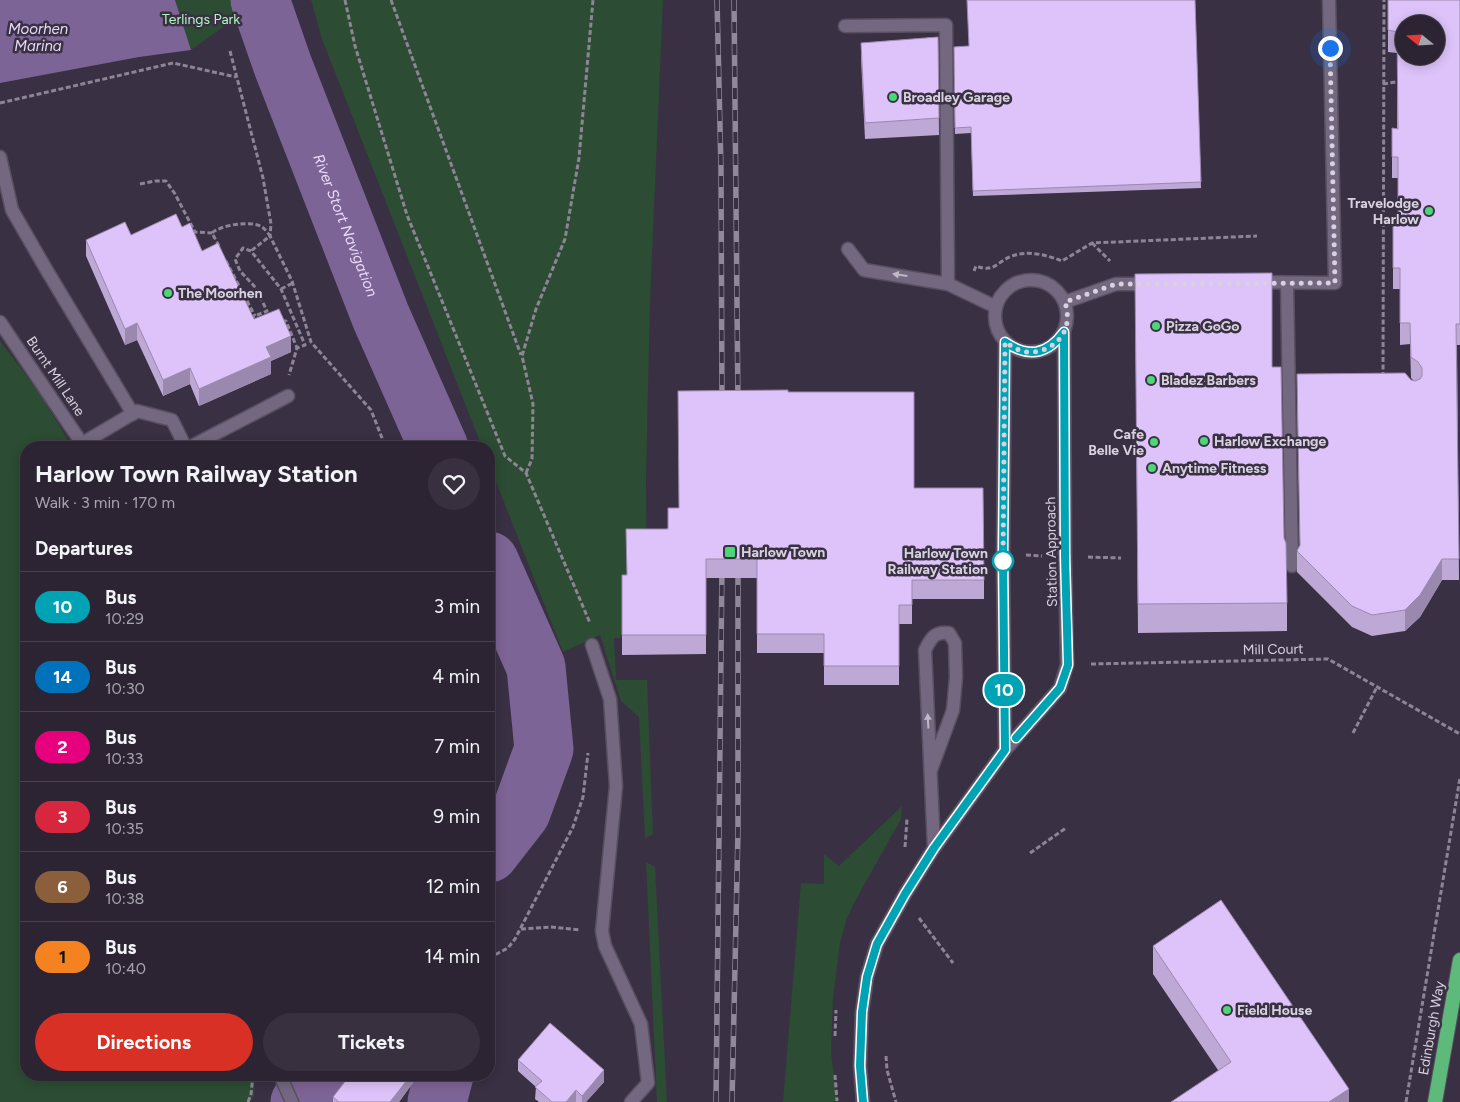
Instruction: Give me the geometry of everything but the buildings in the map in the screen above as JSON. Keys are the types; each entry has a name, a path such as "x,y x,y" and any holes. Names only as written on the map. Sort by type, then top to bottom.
{"highway":[{"name":"Edinburgh Way","path":"1435,1102 1460,960"}],"street":[{"path":"1239,282 1335,283 1330,0"},
{"path":"845,26 946,25 948,284"},
{"path":"0,157 12,210 133,414"},
{"path":"848,249 864,270 948,284 996,307"},
{"path":"1064,332 1057,342 1048,349 1025,352 1014,348 1005,342 998,331 995,319 996,307 1001,296 1008,287 1018,282 1029,280 1051,285 1059,292 1065,302 1116,284 1163,284"},
{"path":"1287,283 1292,566"},
{"name":"Station Approach","path":"863,1102 860,1066 862,1012 867,977 877,944 934,848 1005,750 1060,688 1068,665 1065,556 1064,332 1067,322 1065,302"},
{"name":"Burnt Mill Lane","path":"0,322 81,441"},
{"path":"1005,342 1003,555 1005,750"},
{"path":"201,441 288,396"},
{"path":"90,441 137,411 172,420 183,441"},
{"path":"931,770 953,710 956,677 955,643 949,633 941,632 931,638 925,650 934,848"},
{"path":"592,645 610,699 616,786 602,931 604,946 641,1024 648,1083 631,1102"},
{"path":"283,1081 292,1102"}],"path":[{"path":"345,0 355,46 407,215 505,456 526,473 590,620 592,645"},
{"path":"391,0 522,356 533,404 532,459 526,473"},
{"path":"522,356 536,309 565,239 580,158 593,0"},
{"path":"1383,383 1384,0"},
{"path":"230,51 264,178 271,224 270,236 251,251"},
{"path":"0,103 173,63 236,77"},
{"path":"1383,84 1410,79"},
{"path":"140,184 166,181 176,194 196,232 212,233 216,229 236,225 255,224 262,227 270,236 293,282 311,342 371,410 383,441"},
{"path":"212,233 220,249"},
{"path":"966,292 976,266 986,269 993,268 1013,256 1030,254 1048,256 1062,261 1092,243 1257,236"},
{"path":"271,320 256,288 240,271 235,259 242,248 251,251 281,289 305,344"},
{"path":"224,257 255,316"},
{"path":"281,289 293,282"},
{"path":"246,320 267,311"},
{"path":"279,320 286,321 297,348 289,372 288,396"},
{"path":"297,348 311,342"},
{"name":"Mill Court","path":"1068,665 1328,659 1460,734"},
{"path":"1090,673 1094,664"},
{"path":"1353,734 1378,687"},
{"path":"495,955 508,948 521,929 573,827 583,797 589,748"},
{"path":"1406,1102 1460,778"},
{"path":"1030,854 1066,828"},
{"path":"921,921 953,964"},
{"path":"521,929 551,927 602,931"},
{"path":"885,1047 887,1070 896,1102"},
{"path":"248,1102 252,1081"}],"green space":[{"name":"Terlings Park","path":"175,0 254,1 243,13 191,50"},
{"path":"311,0 663,0 650,301 646,478 647,638 614,638 616,680 647,680 653,834 645,838 639,717 621,701 600,635 563,652 495,479 495,441 480,441 322,39"},
{"path":"0,341 41,395 68,441 20,441 20,1081 255,1081 254,1096 250,1102 0,1102"},
{"path":"902,806 901,819 855,901 847,918 840,942 833,999 831,1052 837,1102 783,1102 801,883 824,884 824,854 839,866"},
{"path":"646,862 655,867 667,1102 657,1102"}],"water":[{"name":"Moorhen Marina","path":"0,0 175,0 191,50 139,57 0,83"},
{"path":"253,0 283,0 282,10 272,32"}],"waterway":[{"name":"River Stort Navigation","path":"260,0 283,66 381,317 436,441"},
{"name":"River Stort Navigation","path":"495,575 536,667 544,749 521,812 495,845"},
{"name":"River Stort Navigation","path":"300,1102 316,1081"},
{"path":"437,1102 442,1081"}],"railway":[{"path":"717,0 721,169 722,405"},
{"path":"734,0 738,405"},
{"path":"716,1102 722,565"},
{"path":"732,1102 738,830 738,565"}],"bus line":[{"name":"10","path":"863,1102 860,1066 862,1012 867,977 877,944 934,848 1005,750 1003,555 1005,342 1025,352 1036,352 1048,349 1057,342 1064,332 1065,556 1068,665 1060,688 1016,738"}],"place":[{"name":"Broadley Garage","path":"893,97"},
{"name":"Travelodge Harlow","path":"1429,211"},
{"name":"The Moorhen","path":"168,293"},
{"name":"Pizza GoGo","path":"1156,326"},
{"name":"Bladez Barbers","path":"1151,380"},
{"name":"Harlow Exchange","path":"1204,441"},
{"name":"Cafe Belle Vie","path":"1154,442"},
{"name":"Anytime Fitness","path":"1152,468"},
{"name":"Harlow Town","path":"730,552"},
{"name":"Harlow Town Railway Station","path":"1003,561"},
{"name":"Field House","path":"1227,1010"}],"route":[{"path":"1003,561 1005,342 1025,352 1048,349 1057,342 1064,332 1067,322 1065,302 1116,284 1335,283 1330,48"}]}
